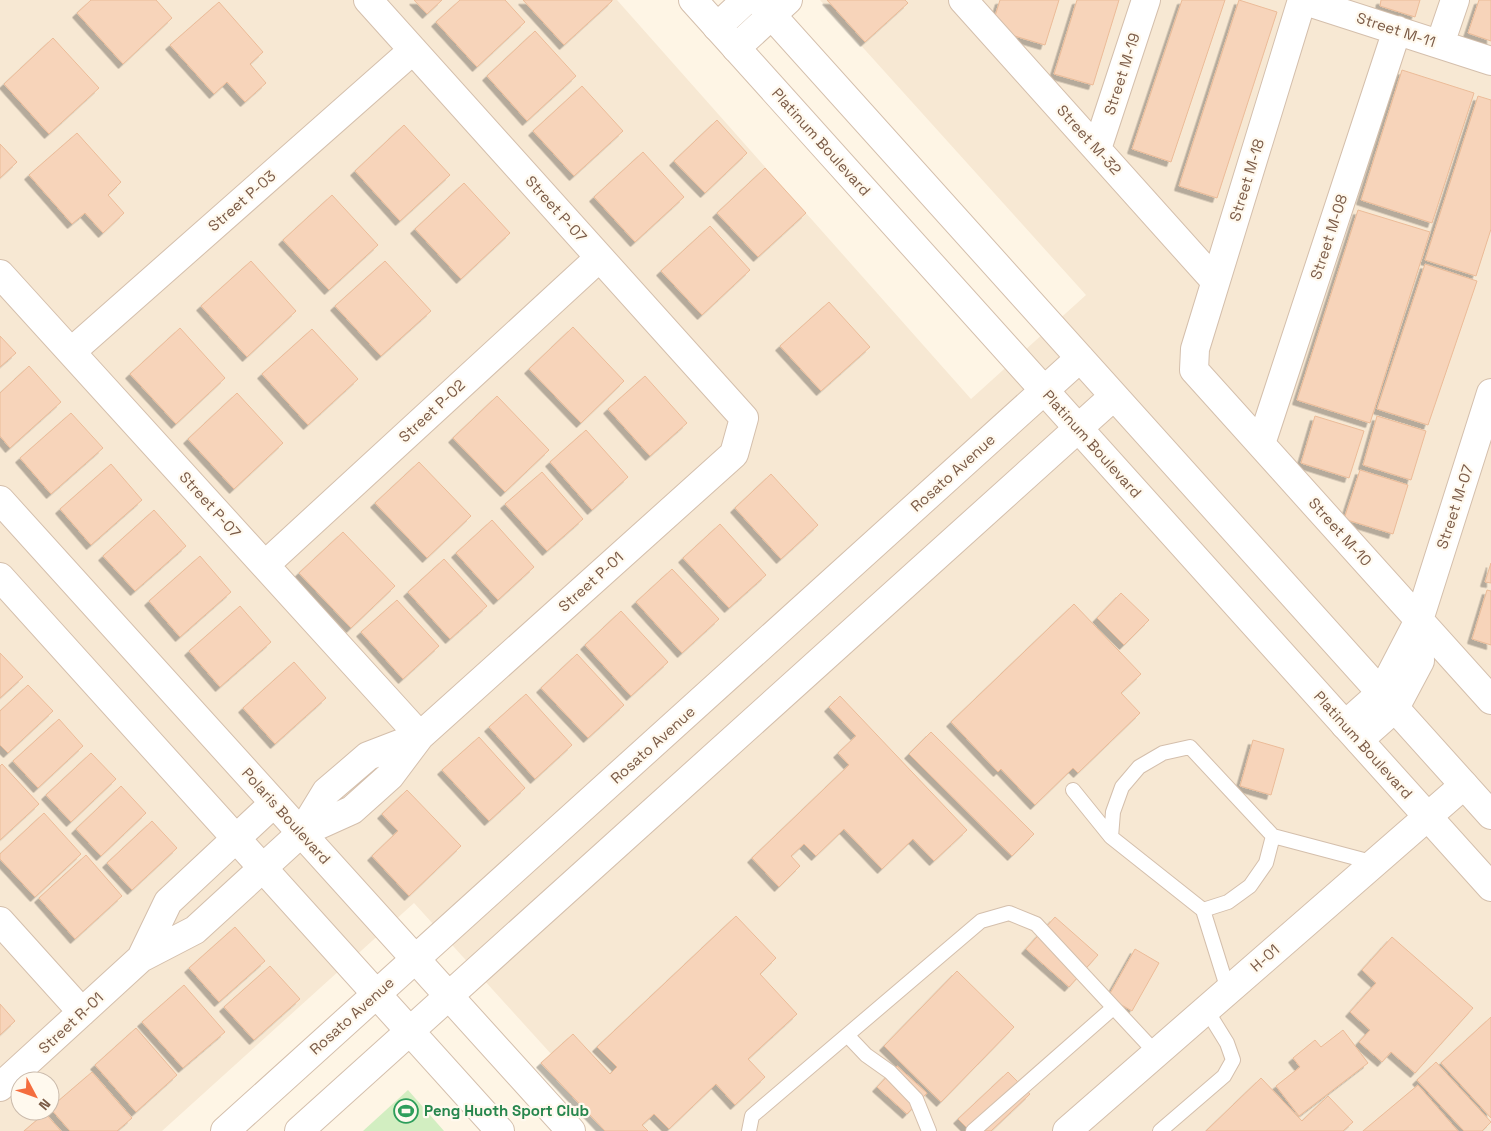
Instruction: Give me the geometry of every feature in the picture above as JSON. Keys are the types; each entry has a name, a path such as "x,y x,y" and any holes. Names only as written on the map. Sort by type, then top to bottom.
{"street":[{"name":"Street P-07","path":"368,0 744,418"},
{"name":"Platinum Boulevard","path":"693,0 1491,887"},
{"path":"717,27 746,0"},
{"name":"Street M-32","path":"964,0 1216,281"},
{"name":"Street M-19","path":"1097,149 1146,0"},
{"name":"Street M-11","path":"1302,0 1491,60"},
{"name":"Street M-18","path":"1193,361 1195,349 1302,0"},
{"path":"1440,44 1455,0"},
{"path":"736,48 773,5 1080,358 1491,815"},
{"name":"Street M-08","path":"1261,444 1397,30"},
{"name":"Street P-03","path":"71,352 413,50"},
{"name":"Street P-02","path":"265,565 600,258"},
{"name":"Street P-07","path":"0,274 420,736"},
{"name":"Rosato Avenue","path":"224,1131 1080,358"},
{"name":"Street M-10","path":"1193,361 1194,370 1491,700"},
{"name":"Street M-07","path":"1388,700 1420,661 1419,620 1491,393"},
{"path":"299,1131 1114,396"},
{"name":"Street P-01","path":"141,958 195,930 302,833 352,810 390,776 420,736 734,454 744,418"},
{"name":"Polaris Boulevard","path":"0,500 571,1131"},
{"path":"0,577 500,1131"},
{"path":"1352,732 1388,700"},
{"name":"H-01","path":"1067,1131 1464,785"},
{"path":"141,958 168,902 274,803"},
{"path":"0,921 82,1012"},
{"name":"Street R-01","path":"0,1087 141,958"}],"lane":[{"path":"1111,837 1113,812 1122,787 1139,767 1162,753 1190,747 1273,836 1375,862"},
{"path":"1073,790 1111,837 1203,910 1228,990"},
{"path":"1203,910 1228,902 1250,886 1266,863 1273,836"},
{"path":"749,1131 752,1116 981,921 1009,913 1036,924 1156,1054"},
{"path":"973,1131 1113,1008"},
{"path":"1160,1131 1224,1076 1232,1060 1227,1044 1206,1009"},
{"path":"847,1035 866,1055 890,1072 916,1099 929,1131"}],"shaded area":[{"path":"0,0 617,0 971,399 1086,295 820,0 1491,0 1491,1131 621,1131 414,903 162,1131 0,1131"}],"green space":[{"name":"Peng Huoth Sport Club","path":"408,1090 444,1131 363,1131"}],"building":[{"path":"91,0 156,0 172,18 123,64 77,13"},
{"path":"414,0 442,0 427,14"},
{"path":"460,0 505,0 525,22 477,67 436,22"},
{"path":"523,0 612,0 612,1 564,45"},
{"path":"827,0 905,0 908,3 865,42"},
{"path":"1000,0 1059,0 1045,45 991,29"},
{"path":"1077,0 1119,0 1093,85 1054,74"},
{"path":"1182,0 1225,0 1171,162 1132,149"},
{"path":"1239,0 1277,12 1217,198 1179,186"},
{"path":"1381,0 1420,0 1415,17 1380,6"},
{"path":"1479,0 1491,0 1491,41 1468,33"},
{"path":"219,2 263,52 250,64 266,83 245,102 227,82 214,94 170,45"},
{"path":"535,31 576,76 527,121 487,76"},
{"path":"53,38 99,88 49,134 4,84"},
{"path":"1402,70 1474,93 1432,223 1361,200"},
{"path":"582,86 623,131 574,176 533,131"},
{"path":"1478,96 1491,100 1491,229 1476,276 1425,260"},
{"path":"717,120 747,153 705,193 674,161"},
{"path":"404,125 450,175 400,221 355,171"},
{"path":"77,133 121,182 108,195 124,213 103,233 85,213 72,224 29,175"},
{"path":"0,144 17,162 0,178"},
{"path":"643,152 684,197 635,242 594,197"},
{"path":"765,168 806,213 758,257 717,213"},
{"path":"464,183 510,233 461,279 415,229"},
{"path":"332,195 378,245 329,290 283,240"},
{"path":"1358,210 1430,232 1370,423 1297,400"},
{"path":"710,226 750,270 702,315 661,271"},
{"path":"251,261 296,311 247,357 201,306"},
{"path":"385,261 431,311 381,356 335,306"},
{"path":"1425,264 1477,281 1428,425 1377,409"},
{"path":"829,302 870,347 821,391 780,346"},
{"path":"573,327 624,381 581,423 529,369"},
{"path":"180,328 225,378 176,424 130,374"},
{"path":"312,329 358,379 308,425 262,374"},
{"path":"0,336 16,353 0,367"},
{"path":"29,366 61,402 10,448 0,436 0,393"},
{"path":"645,376 687,423 650,456 608,409"},
{"path":"237,393 283,443 234,489 188,439"},
{"path":"497,396 549,450 505,492 453,438"},
{"path":"71,413 103,448 51,494 20,458"},
{"path":"1315,416 1364,431 1349,478 1301,463"},
{"path":"1377,416 1426,431 1411,480 1363,465"},
{"path":"586,430 628,477 592,510 550,462"},
{"path":"419,462 471,516 427,558 375,503"},
{"path":"111,464 142,500 91,545 60,509"},
{"path":"1360,470 1408,485 1393,534 1344,519"},
{"path":"542,472 583,519 547,551 505,504"},
{"path":"771,474 818,525 781,559 735,508"},
{"path":"154,510 186,546 135,591 103,556"},
{"path":"492,520 534,567 498,600 456,553"},
{"path":"720,524 766,575 729,608 683,558"},
{"path":"343,532 395,586 351,628 299,573"},
{"path":"200,556 231,592 180,637 149,601"},
{"path":"444,559 487,606 450,639 408,592"},
{"path":"1491,563 1491,583 1485,582"},
{"path":"672,569 719,619 682,653 636,602"},
{"path":"1487,590 1491,591 1491,645 1472,639"},
{"path":"1121,593 1149,620 1124,645 1097,618"},
{"path":"397,600 439,646 403,679 361,632"},
{"path":"1074,604 1141,674 1121,693 1140,713 1078,773 1073,768 1035,805 1001,769 998,772 951,722"},
{"path":"240,606 271,642 220,687 189,651"},
{"path":"621,611 668,662 631,696 585,645"},
{"path":"0,653 23,677 0,698"},
{"path":"577,654 624,705 588,738 541,688"},
{"path":"294,662 326,698 275,744 243,708"},
{"path":"28,685 53,711 8,753 0,745 0,711"},
{"path":"526,694 572,745 535,779 489,727"},
{"path":"840,696 967,830 934,861 913,839 882,869 844,829 816,856 804,844 791,856 800,866 779,887 752,858 849,765 838,753 856,736 829,707"},
{"path":"59,719 83,746 38,788 13,761"},
{"path":"931,732 1034,834 1012,856 909,754"},
{"path":"479,737 525,788 489,821 442,770"},
{"path":"1253,740 1284,749 1271,795 1240,786"},
{"path":"91,753 116,779 71,822 46,795"},
{"path":"2,764 39,804 0,840 0,766"},
{"path":"121,786 146,813 101,856 76,829"},
{"path":"407,790 461,846 409,896 372,856 398,831 382,814"},
{"path":"44,813 81,854 35,897 0,859 0,854"},
{"path":"152,821 177,848 132,890 107,863"},
{"path":"86,855 122,896 75,939 39,898"},
{"path":"736,916 776,958 760,974 797,1014 748,1059 765,1077 735,1105 716,1084 669,1129 654,1114 642,1125 648,1131 605,1131 541,1063 573,1034 610,1074 617,1067 597,1047"},
{"path":"1055,917 1098,955 1069,987 1026,949"},
{"path":"235,927 265,961 219,1002 189,968"},
{"path":"1392,937 1473,1008 1415,1073 1391,1052 1382,1062 1359,1042 1370,1030 1350,1012 1376,983 1362,970"},
{"path":"1135,949 1159,963 1132,1011 1108,997"},
{"path":"270,966 300,999 254,1040 224,1007"},
{"path":"957,971 1014,1027 941,1102 884,1046"},
{"path":"184,985 225,1032 183,1068 142,1022"},
{"path":"0,1004 15,1021 0,1035"},
{"path":"1491,1017 1491,1118 1441,1063"},
{"path":"136,1028 177,1075 136,1112 95,1065"},
{"path":"1343,1030 1368,1063 1299,1116 1276,1086 1300,1067 1293,1058 1315,1040 1321,1047"},
{"path":"1436,1062 1491,1122 1482,1131 1464,1131 1417,1080"},
{"path":"897,1066 927,1093 907,1114 877,1087"},
{"path":"92,1072 132,1118 117,1131 70,1131 60,1120 60,1099"},
{"path":"1008,1072 1030,1094 991,1131 970,1131 958,1119"},
{"path":"1261,1078 1302,1121 1328,1096 1353,1122 1343,1131 1206,1131"},
{"path":"1418,1085 1458,1131 1363,1131"},
{"path":"36,1121 52,1121 61,1131 24,1131"}],"place":[{"name":"Peng Huoth Sport Club","path":"406,1111"}]}
